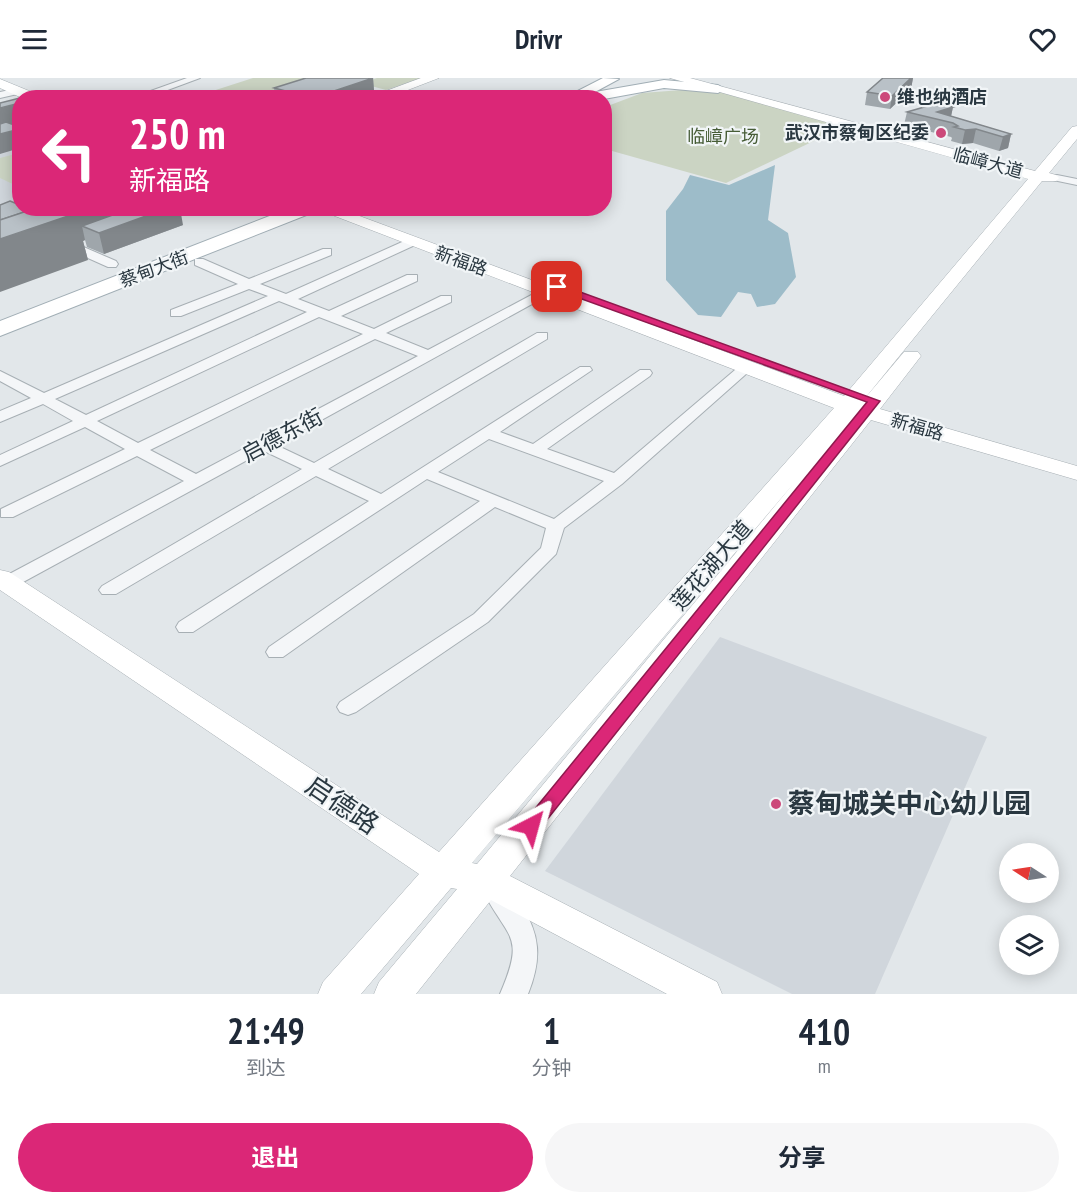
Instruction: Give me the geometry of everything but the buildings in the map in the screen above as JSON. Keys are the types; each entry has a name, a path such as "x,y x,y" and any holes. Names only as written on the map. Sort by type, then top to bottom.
{"main road":[{"path":"588,90 614,78"},
{"path":"609,90 634,78"},
{"path":"612,94 664,84 718,89"},
{"name":"蔡甸大街","path":"0,316 263,216"},
{"name":"蔡甸大街","path":"0,328 287,216"}],"street":[{"path":"159,90 196,78"},
{"path":"397,90 433,78"},
{"name":"临嶂大道","path":"676,78 1054,177"},
{"name":"临嶂大道","path":"693,78 1054,177"},
{"name":"莲花湖大道","path":"1054,177 1077,130"},
{"name":"莲花湖大道","path":"337,994 861,403 1077,153"},
{"name":"新福路","path":"343,216 861,403 1077,459"},
{"name":"新福路","path":"364,216 747,367 1077,473"},
{"path":"50,236 112,264"},
{"path":"0,417 411,242"},
{"path":"177,313 327,252"},
{"path":"199,262 423,354 426,358"},
{"path":"0,461 324,314 412,278"},
{"name":"启德东街","path":"3,580 196,481 552,290"},
{"path":"7,513 446,299"},
{"path":"108,591 543,336"},
{"path":"348,707 481,618 550,550 556,526 616,480 747,367"},
{"path":"186,627 585,370"},
{"path":"535,450 645,373"},
{"path":"0,375 196,481"},
{"name":"莲花湖大道","path":"393,994 488,880 861,403"},
{"path":"488,433 616,480"},
{"path":"264,445 382,501"},
{"path":"426,473 556,526"},
{"path":"276,652 493,500"},
{"name":"启德路","path":"3,580 443,872 488,880 703,994"},
{"path":"488,880 519,920 527,944 523,974 514,994"}],"shaded area":[{"path":"12,114 12,211 0,215 0,117"},
{"name":"蔡甸城关中心幼儿园","path":"720,637 987,737 875,994 792,994 545,871"}],"green space":[{"path":"253,78 343,78 306,90 216,90"},
{"path":"377,78 422,78 386,90 360,83"},
{"name":"临嶂广场","path":"695,89 730,94 843,127 726,183 612,151 612,104 642,93"},
{"path":"12,155 12,184 0,178 0,158"}],"water":[{"path":"775,165 768,220 788,233 796,277 775,304 757,307 751,294 738,292 721,317 698,315 666,280 666,211 683,189 690,175 729,185"}],"place":[{"name":"维也纳酒店","path":"885,97"},
{"name":"武汉市蔡甸区纪委","path":"941,133"},
{"name":"蔡甸城关中心幼儿园","path":"776,804"}],"route":[{"path":"531,826 874,401 557,287"}]}
